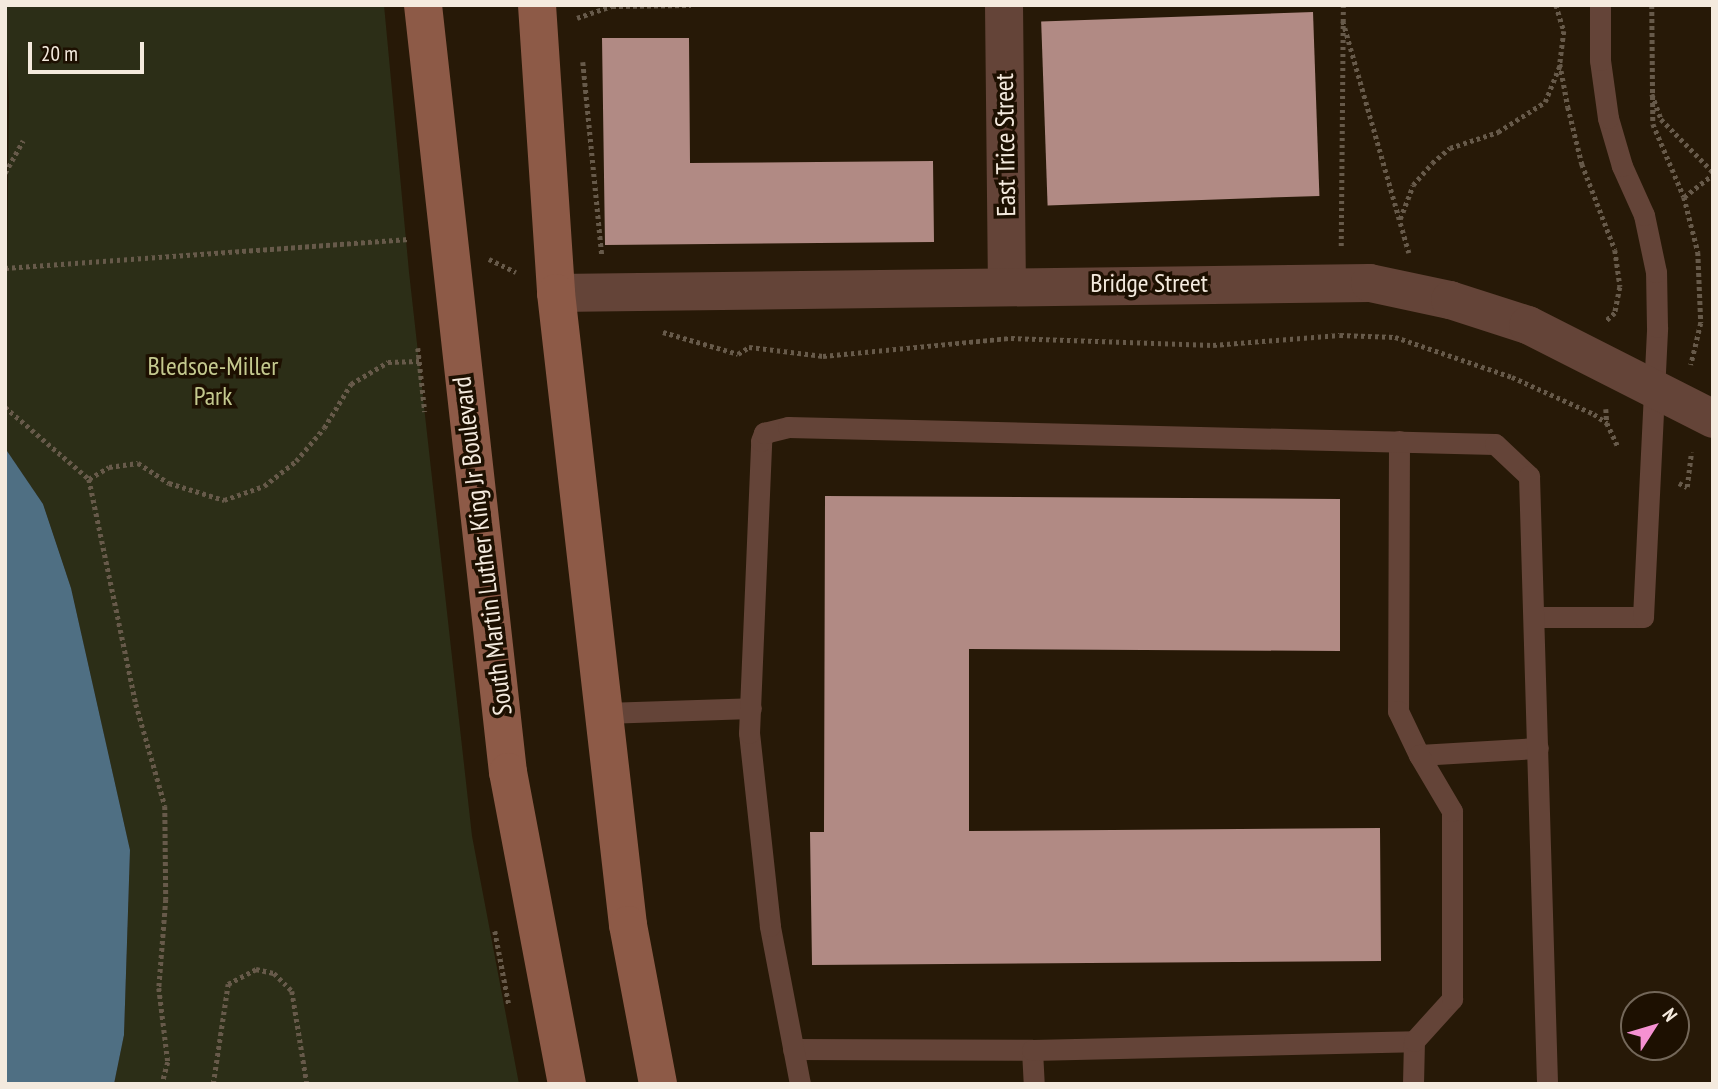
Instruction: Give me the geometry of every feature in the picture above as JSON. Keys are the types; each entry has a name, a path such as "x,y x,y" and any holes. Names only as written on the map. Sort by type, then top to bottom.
{"main road":[{"name":"South Martin Luther King Jr Boulevard","path":"423,5 446,236 508,772 567,1084"},
{"path":"537,5 556,293 628,925 658,1084"}],"street":[{"name":"East Trice Street","path":"1004,5 1007,284"},
{"name":"Bridge Street","path":"556,293 1007,284 1341,282 1418,276 1528,325 1713,419"}],"lane":[{"path":"1534,617 1643,617 1651,387 1657,327 1656,272 1644,215 1622,166 1608,118 1600,60 1600,5"},
{"path":"800,1084 770,926 751,708 764,433 788,427 1495,444 1530,476 1548,1084"},
{"path":"1399,441 1398,711 1419,755 1452,811 1452,999 1414,1041 1413,1084"},
{"path":"604,713 751,708"},
{"path":"1419,755 1538,748"},
{"path":"793,1049 1032,1050 1414,1041"},
{"path":"1032,1050 1034,1084"}],"path":[{"path":"572,23 592,10 612,6 691,5"},
{"path":"1340,334 1343,5"},
{"path":"1400,219 1413,185 1432,163 1450,148 1498,132 1545,102 1560,64 1564,31 1556,5"},
{"path":"1652,5 1650,87 1653,124 1692,223 1701,289 1701,323 1690,368 1694,377"},
{"path":"1343,21 1409,254 1418,276 1437,351"},
{"path":"582,48 606,292"},
{"path":"1560,64 1582,164 1615,250 1620,286 1615,313 1603,324"},
{"path":"1650,87 1661,119 1713,173 1684,197"},
{"path":"5,173 23,141"},
{"path":"5,268 446,236"},
{"path":"1409,254 1418,276"},
{"path":"693,344 738,354 750,347 824,356 1011,338 1213,345 1340,334 1395,337 1512,377 1594,414 1607,423 1619,444 1618,455 1687,487"},
{"path":"89,479 109,467 138,463 169,483 224,500 264,486 296,461 324,428 351,383 388,362 419,361"},
{"path":"5,407 89,479 136,704 165,806 166,899 159,988 168,1062 163,1084"},
{"path":"213,1084 228,984 256,969 274,974 292,990 307,1084"}],"green space":[{"name":"Bledsoe-Miller Park","path":"5,5 384,5 409,272 472,836 519,1084 114,1084 124,1035 130,850 71,588 43,504 5,448 9,99"}],"water":[{"path":"5,448 43,504 71,588 130,850 124,1035 114,1084 5,1084"}],"building":[{"path":"1313,12 1319,196 1048,205 1041,21"},
{"path":"602,38 689,38 690,163 933,161 934,242 605,245"},
{"path":"825,496 1340,499 1340,651 969,649 969,831 1380,828 1381,961 812,965 810,832 824,832"}]}
